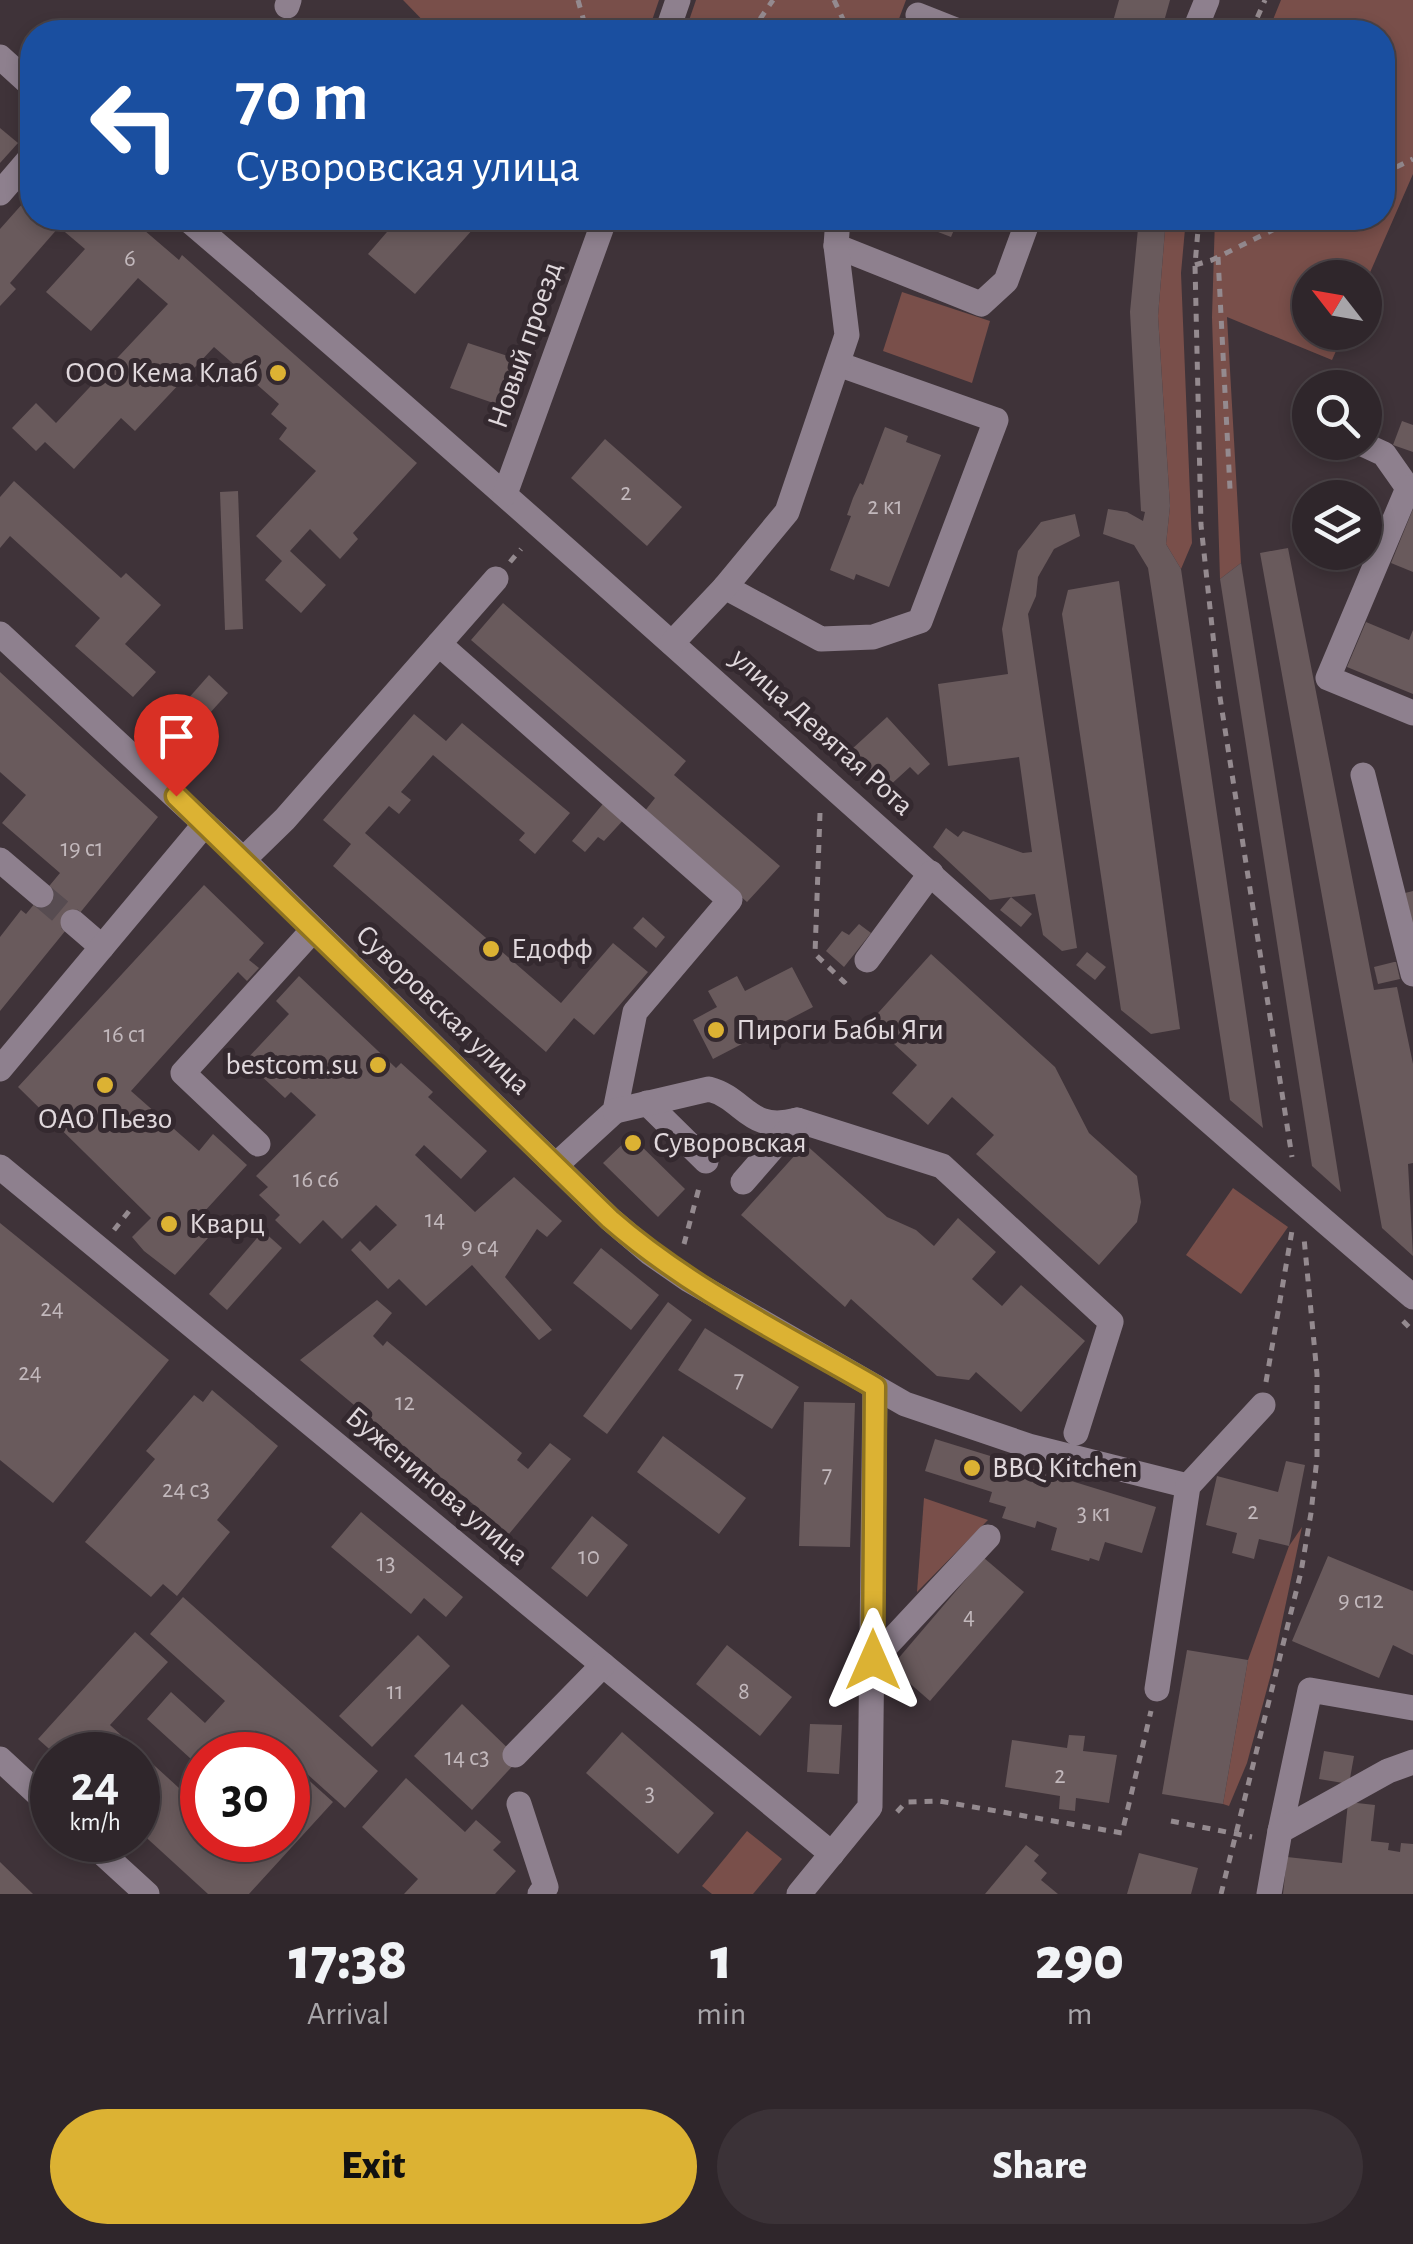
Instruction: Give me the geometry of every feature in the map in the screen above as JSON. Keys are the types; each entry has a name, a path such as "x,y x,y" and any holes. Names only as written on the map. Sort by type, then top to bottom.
{"street":[{"path":"0,57 20,75"},
{"path":"0,194 20,170"},
{"name":"улица Девятая Рота","path":"200,230 505,494 1175,1094 1413,1298"},
{"name":"Новый проезд","path":"505,494 600,230"},
{"path":"672,643 725,587 786,512 847,336 837,230"},
{"path":"836,246 981,304 1006,281 1025,230"},
{"path":"725,587 821,640 873,637 920,621 996,420 838,364"},
{"path":"1382,453 1410,489 1328,678 1413,713"},
{"path":"243,860 284,820 496,579"},
{"name":"Суворовская улица","path":"0,634 243,860 650,1253 689,1280 905,1404 1028,1446 1188,1486"},
{"path":"439,644 730,900 635,1012 615,1111"},
{"path":"1362,775 1413,973"},
{"path":"0,1069 205,824"},
{"path":"0,860 41,895"},
{"path":"866,960 930,873"},
{"path":"73,922 102,947"},
{"path":"258,1144 183,1073 313,930"},
{"path":"556,1164 615,1111 709,1090 765,1122 778,1125 796,1120 942,1166 1111,1322 1076,1433"},
{"path":"647,1103 706,1161"},
{"path":"743,1182 796,1120"},
{"name":"Буженинова улица","path":"0,1167 832,1854"},
{"path":"799,1894 870,1806 875,1387"},
{"path":"1157,1688 1188,1486 1262,1405"},
{"path":"873,1660 988,1537"},
{"path":"515,1755 603,1665"},
{"path":"1269,1894 1310,1690 1413,1708"},
{"path":"0,1759 30,1787"},
{"path":"1280,1831 1364,1783 1413,1762"},
{"path":"519,1804 546,1887 540,1894"},
{"path":"112,1862 147,1894"}],"path":[{"path":"1199,230 1195,265 1201,525 1215,654 1300,1202 1317,1374 1315,1476 1300,1572 1221,1894"},
{"path":"1195,265 1272,230"},
{"path":"1218,257 1230,489"},
{"path":"820,812 815,954 844,982"},
{"path":"684,1244 706,1161"},
{"path":"1262,1405 1293,1222 1300,1202"},
{"path":"114,1230 133,1206"},
{"path":"893,1817 906,1802 939,1801 1122,1833 1157,1688"},
{"path":"1171,1821 1252,1837"}],"shaded area":[{"path":"403,0 659,0 652,20 422,20"},
{"path":"696,0 906,0 898,20 689,20"},
{"path":"1281,0 1413,0 1413,174 1395,215 1395,20 1273,20"},
{"path":"1165,230 1185,230 1181,273 1192,543 1181,569 1166,544 1170,506 1158,316"},
{"path":"1215,230 1389,230 1375,260 1292,260 1292,344 1227,317 1241,563 1220,579 1212,317"},
{"path":"902,292 990,321 972,383 883,351"},
{"path":"1308,350 1336,350 1332,360"},
{"path":"1233,1188 1288,1227 1241,1294 1186,1255"},
{"path":"924,1498 988,1520 917,1592"},
{"path":"1302,1527 1271,1674 1247,1763 1229,1806 1223,1804 1248,1660 1289,1546"},
{"path":"747,1831 782,1859 753,1894 712,1894 702,1886"}],"building":[{"path":"1119,0 1170,0 1164,20 1113,20"},
{"path":"0,128 18,143 0,163"},
{"path":"20,206 20,230 56,230 10,283 16,289 0,306 0,229"},
{"path":"63,230 144,230 179,260 182,255 417,463 353,533 358,539 340,559 310,529 290,551 326,585 301,613 265,580 282,561 256,536 316,471 279,439 287,428 271,414 279,404 214,347 135,431 121,418 74,469 45,442 36,451 12,428 36,403 56,423 168,304 138,278 91,331 46,292 85,249"},
{"path":"389,230 472,230 415,294 368,254"},
{"path":"933,230 954,230 951,237"},
{"path":"1138,230 1165,230 1158,316 1170,506 1166,544 1181,569 1263,1128 1230,1100 1148,568 1134,545 1103,534 1108,509 1127,512 1143,521 1145,512 1141,511 1130,312"},
{"path":"468,343 514,358 499,405 450,388"},
{"path":"1402,421 1413,425 1413,452 1393,445"},
{"path":"885,427 908,436 906,442 941,455 889,587 856,574 854,580 830,570 851,516 847,515 853,498 860,483 863,485"},
{"path":"605,439 682,507 647,546 571,478"},
{"path":"14,481 121,578 126,573 161,605 125,644 156,672 133,697 75,646 100,618 10,536 0,548 0,497"},
{"path":"238,491 243,629 225,630 220,492"},
{"path":"1413,509 1413,572 1391,563"},
{"path":"1075,514 1080,536 1054,549 1038,577 1036,596 1028,614 1077,948 1062,951 1043,935 1035,894 990,900 933,847 946,828 958,837 963,831 1023,853 1032,852 1019,757 948,766 938,684 1008,674 1002,629 1018,551 1041,522"},
{"path":"1288,548 1374,990 1397,987 1413,1064 1413,1163 1408,1164 1413,1256 1382,1228 1260,553"},
{"path":"1241,563 1341,1192 1312,1166 1220,579"},
{"path":"1119,581 1180,1029 1151,1034 1121,1010 1062,614 1068,590"},
{"path":"503,603 686,761 674,775 780,866 747,902 644,812 655,798 471,640"},
{"path":"1366,622 1409,640 1413,630 1413,694 1347,667"},
{"path":"0,672 158,817 0,1011 0,937 21,910 26,914 60,873 2,823 26,795 0,772"},
{"path":"209,675 228,693 190,735 171,718"},
{"path":"414,714 446,741 462,723 570,813 535,854 519,840 525,833 433,755 401,792 411,800 399,814 389,806 365,833 561,1003 613,943 648,972 594,1035 574,1018 546,1052 333,866 351,844 323,820"},
{"path":"887,717 930,764 918,775 910,767 887,788 852,749"},
{"path":"607,799 627,816 604,841 598,837 585,852 572,841"},
{"path":"204,885 264,943 249,960 259,968 247,981 238,972 131,1091 199,1151 213,1134 247,1165 193,1224 208,1238 175,1275 132,1237 151,1218 18,1087"},
{"path":"1413,891 1413,933 1401,894"},
{"path":"1011,897 1032,914 1021,927 1000,910"},
{"path":"643,917 665,937 656,948 633,928"},
{"path":"859,924 871,933 844,967 826,951 842,931 849,935"},
{"path":"1087,952 1106,967 1095,980 1076,965"},
{"path":"931,954 1055,1067 1089,1133 1137,1176 1141,1202 1137,1222 1099,1265 976,1154 994,1135 952,1097 928,1125 892,1093 917,1065 870,1022"},
{"path":"1396,962 1400,979 1378,984 1374,967"},
{"path":"792,967 813,1007 713,1059 693,1020 717,1007 708,991 737,976 745,991"},
{"path":"299,976 396,1068 401,1063 433,1092 428,1097 487,1151 461,1179 424,1145 415,1155 475,1212 514,1177 562,1221 547,1237 537,1229 505,1277 552,1330 539,1340 472,1265 426,1306 399,1279 388,1289 351,1250 360,1241 370,1251 397,1225 376,1205 342,1239 323,1220 300,1244 275,1220 280,1215 259,1195 268,1187 256,1176 316,1115 291,1092 285,1098 245,1061 289,1014 276,1001"},
{"path":"631,1136 685,1189 658,1217 603,1163"},
{"path":"805,1144 887,1217 916,1230 934,1246 958,1218 996,1252 972,1279 1002,1306 1021,1285 1085,1341 1021,1412 976,1372 969,1380 937,1376 851,1299 845,1307 741,1215"},
{"path":"0,1223 169,1360 53,1503 0,1460"},
{"path":"263,1231 282,1248 227,1310 209,1294"},
{"path":"601,1248 659,1295 631,1330 573,1283"},
{"path":"377,1300 392,1313 373,1336 383,1346 387,1341 522,1453 517,1460 528,1469 550,1443 571,1459 509,1534 300,1360"},
{"path":"668,1302 692,1320 607,1434 583,1416"},
{"path":"705,1328 799,1387 772,1429 678,1370"},
{"path":"212,1390 278,1446 217,1520 230,1532 177,1596 163,1584 151,1597 85,1542 155,1459 146,1451 194,1395 203,1402"},
{"path":"804,1402 855,1403 850,1547 799,1546"},
{"path":"663,1436 746,1498 719,1534 637,1472"},
{"path":"935,1439 1156,1507 1142,1553 1105,1542 1099,1561 1051,1550 1057,1528 1037,1521 1035,1528 1002,1518 1006,1507 989,1502 992,1492 925,1471"},
{"path":"1286,1461 1305,1465 1289,1546 1259,1539 1254,1559 1232,1553 1237,1533 1206,1525 1217,1476 1278,1492"},
{"path":"361,1512 463,1597 446,1617 424,1598 411,1614 331,1547"},
{"path":"592,1516 628,1545 587,1597 551,1568"},
{"path":"1328,1556 1413,1591 1413,1655 1393,1645 1379,1678 1292,1641"},
{"path":"984,1558 1024,1592 930,1701 891,1667"},
{"path":"183,1597 378,1771 345,1808 310,1777 310,1732 180,1732 180,1749 147,1719 171,1692 205,1723 225,1701 150,1634"},
{"path":"135,1632 168,1662 110,1725 118,1732 44,1732"},
{"path":"418,1635 450,1666 372,1747 339,1716"},
{"path":"727,1645 792,1697 760,1736 696,1684"},
{"path":"1187,1650 1248,1660 1223,1804 1162,1794"},
{"path":"462,1704 519,1759 472,1810 414,1756"},
{"path":"810,1724 842,1725 839,1774 807,1772"},
{"path":"622,1732 714,1813 678,1854 586,1773"},
{"path":"1069,1735 1085,1736 1083,1751 1117,1755 1109,1803 1076,1798 1075,1811 1059,1809 1060,1796 1005,1787 1012,1740 1067,1748"},
{"path":"1324,1751 1354,1756 1349,1784 1319,1779"},
{"path":"160,1771 180,1789 180,1862 278,1862 249,1894 208,1894 160,1850"},
{"path":"406,1778 465,1832 476,1820 501,1842 493,1850 516,1871 495,1894 404,1894 418,1879 362,1827"},
{"path":"310,1781 333,1802 310,1827"},
{"path":"1348,1802 1375,1805 1371,1841 1389,1843 1388,1850 1400,1852 1401,1843 1413,1844 1413,1894 1283,1894 1287,1857 1342,1863"},
{"path":"1026,1845 1039,1855 1034,1861 1047,1873 1041,1880 1058,1894 985,1894"},
{"path":"1139,1853 1198,1868 1191,1894 1127,1894"},
{"path":"0,1862 33,1894 0,1894"}],"tunnel":[{"path":"41,895 73,922"}],"place":[{"name":"ООО Кема Клаб","path":"278,373"},
{"name":"Едофф","path":"491,949"},
{"name":"Пироги Бабы Яги","path":"716,1030"},
{"name":"bestcom.su","path":"378,1065"},
{"name":"ОАО Пьезо","path":"105,1085"},
{"name":"Суворовская","path":"633,1143"},
{"name":"Кварц","path":"169,1224"},
{"name":"BBQ Kitchen","path":"972,1468"}],"route":[{"path":"176,796 610,1219 650,1253 689,1280 875,1387 873,1660"}]}
